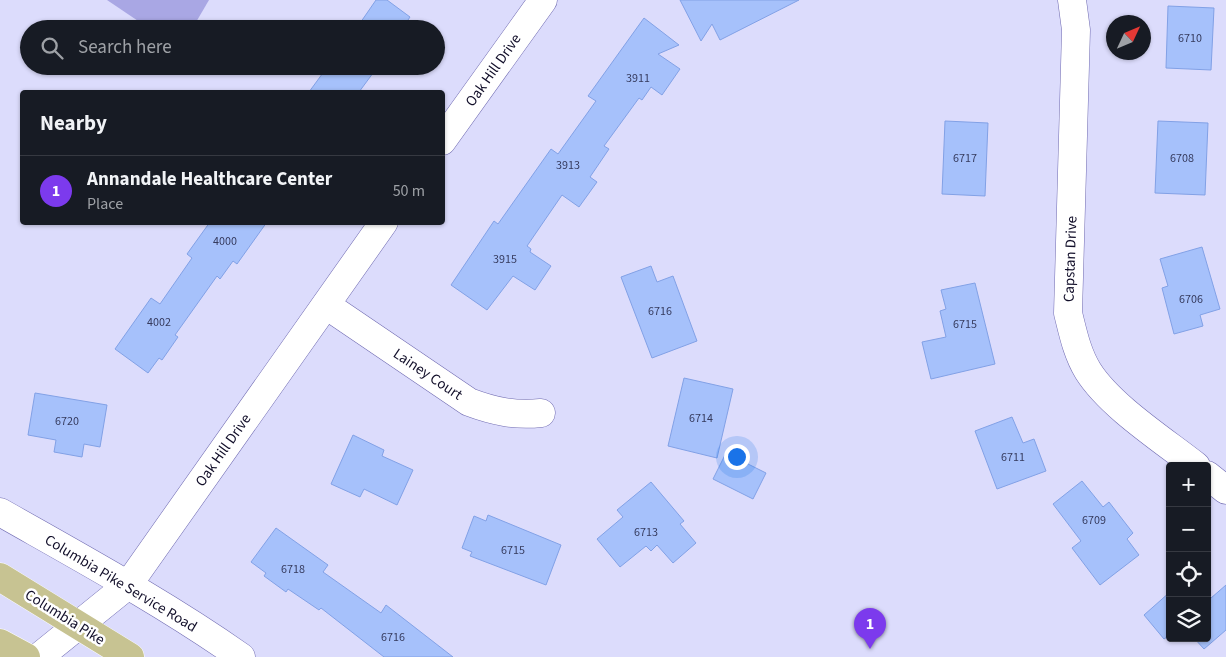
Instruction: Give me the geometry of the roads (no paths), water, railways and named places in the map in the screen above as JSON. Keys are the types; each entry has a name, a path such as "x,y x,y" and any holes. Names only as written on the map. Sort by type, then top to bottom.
{"main road":[{"name":"Columbia Pike","path":"0,577 130,657"},
{"path":"0,642 26,657"}],"street":[{"name":"Oak Hill Drive","path":"445,137 543,0"},
{"name":"Capstan Drive","path":"1072,0 1076,30 1068,313 1075,344 1088,371 1108,396 1191,462"},
{"name":"Oak Hill Drive","path":"39,657 128,584 382,225"},
{"name":"Lainey Court","path":"326,305 469,402 495,412 525,415 541,413"},
{"path":"1211,478 1226,490"},
{"name":"Columbia Pike Service Road","path":"0,512 128,584 204,631 241,657"}],"place":[{"name":"Annandale Healthcare Center","path":"870,649"}]}
